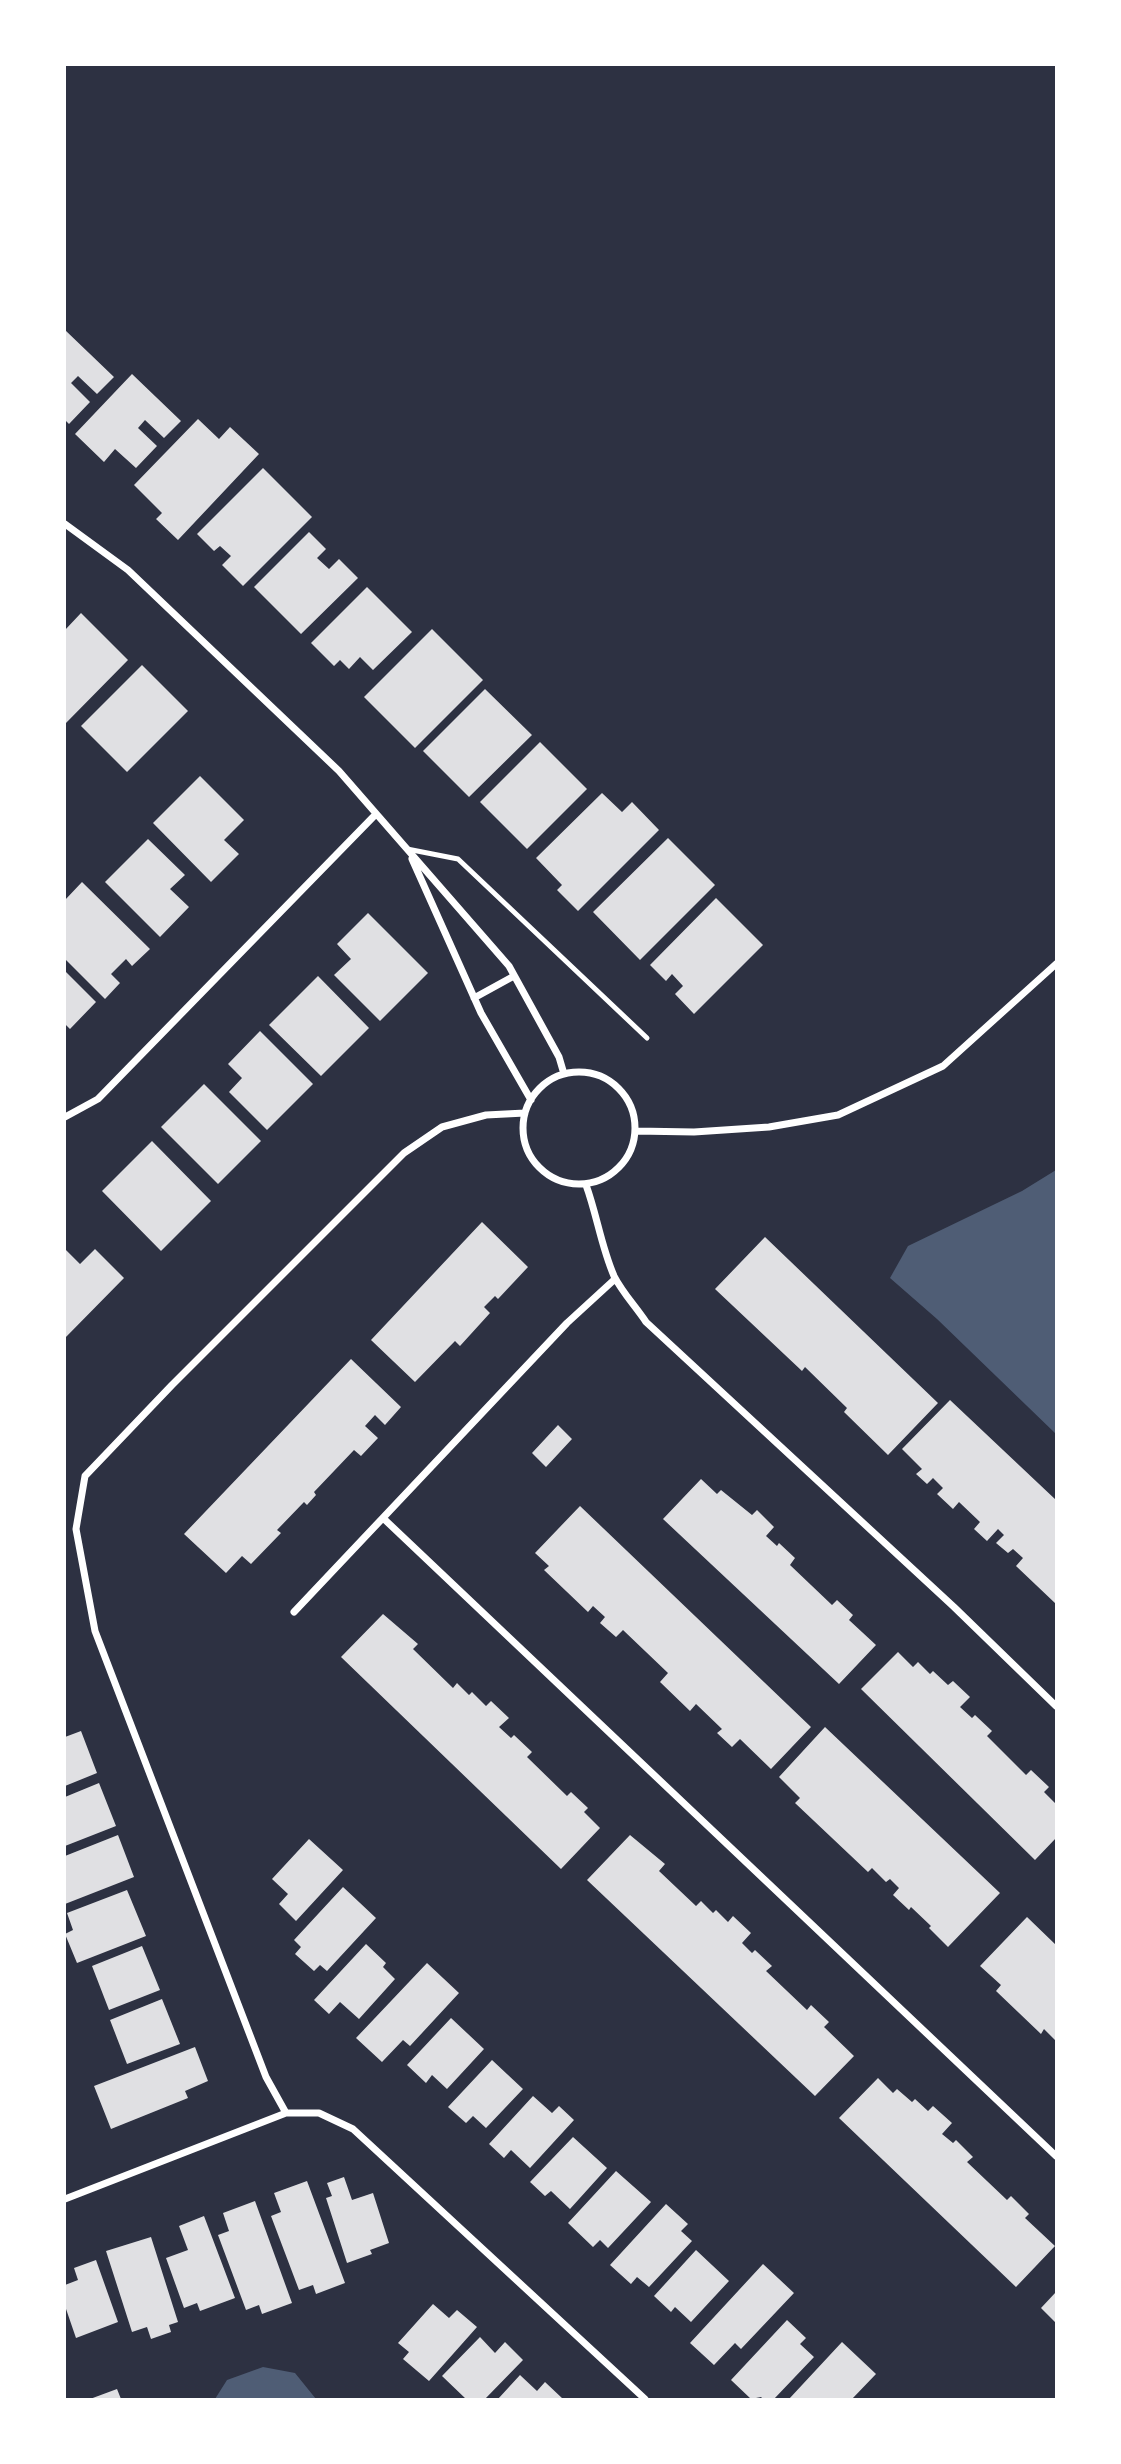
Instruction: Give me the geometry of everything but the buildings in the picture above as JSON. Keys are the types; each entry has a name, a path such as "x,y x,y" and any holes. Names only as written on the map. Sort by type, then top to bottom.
{"street":[{"path":"65,524 128,570 339,771 509,966 559,1057 564,1074"},
{"path":"65,1118 98,1099 376,814"},
{"path":"407,849 474,998 531,1100"},
{"path":"636,1132 694,1132 769,1127 838,1115 943,1066 1056,964"},
{"path":"474,998 514,976"},
{"path":"590,1073 606,1078 625,1094 635,1116 636,1132 634,1145 609,1177 586,1185 560,1182 542,1171 528,1154 523,1133 525,1113 531,1100 545,1083 564,1074 590,1073"},
{"path":"286,2113 266,2077 94,1631 76,1529 85,1476 404,1153 442,1127 486,1115 525,1113"},
{"path":"586,1185 615,1279 646,1322 954,1607 1056,1706"},
{"path":"294,1612 567,1322 615,1279"},
{"path":"383,1518 1056,2156"},
{"path":"65,2199 286,2113 319,2113 353,2129 645,2399"}],"lane":[{"path":"407,849 458,859 647,1038"}],"water":[{"path":"1056,1170 1056,1434 937,1319 890,1278 908,1246 1022,1191"},
{"path":"263,2367 295,2373 316,2399 215,2399 227,2380"}]}
